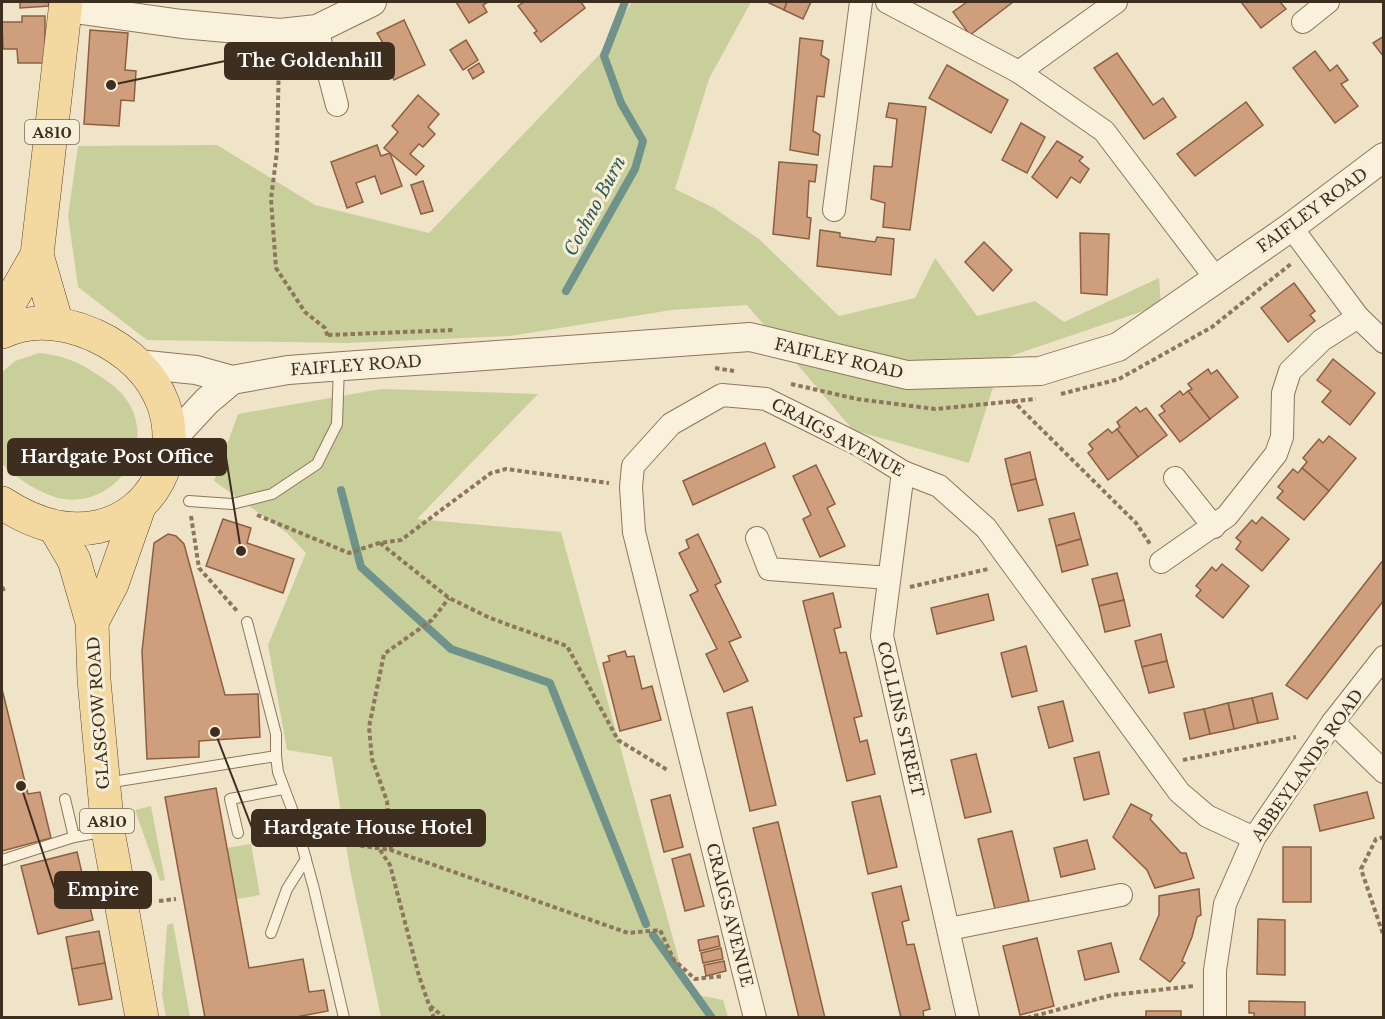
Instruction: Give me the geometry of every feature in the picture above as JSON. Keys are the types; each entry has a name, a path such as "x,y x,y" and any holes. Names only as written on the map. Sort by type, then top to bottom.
{"main road":[{"name":"A810","path":"2,316 36,255 67,5"},
{"name":"A810","path":"36,255 57,324"},
{"path":"2,333 24,324 57,324 104,340 137,364 155,389 162,403 168,443 163,475 155,489 138,507 115,519 90,527 55,528 30,519 2,503"},
{"name":"GLASGOW ROAD","path":"92,622 112,584 138,507"},
{"name":"GLASGOW ROAD","path":"55,528 74,560 92,622 102,783 108,831 142,1017"}],"street":[{"path":"67,5 182,24 280,33 317,29 372,2"},
{"path":"834,210 861,2"},
{"path":"887,2 1019,72 1104,131 1217,280"},
{"path":"1019,72 1116,2"},
{"path":"1303,22 1328,2"},
{"path":"317,29 337,105"},
{"name":"FAIFLEY ROAD","path":"137,364 196,370 232,380 288,370 750,337 906,375 1040,371 1118,347 1291,227 1383,157"},
{"path":"1291,227 1358,317 1383,342"},
{"path":"1161,562 1227,516 1276,454 1282,437 1283,393 1290,371 1322,340 1358,317"},
{"name":"FAIFLEY ROAD","path":"168,443 207,401 232,380"},
{"name":"CRAIGS AVENUE","path":"755,1017 634,532 631,487 633,466 671,424 722,396 766,399 863,447 903,472 939,486 986,528 1179,792 1207,816 1254,838"},
{"name":"COLLINS STREET","path":"903,472 882,636 968,1017"},
{"path":"1175,478 1214,527"},
{"path":"757,538 769,569 889,585"},
{"name":"ABBEYLANDS ROAD","path":"1215,1017 1215,987 1225,904 1254,838 1330,726 1383,657"},
{"path":"1330,726 1383,772"},
{"path":"949,929 1122,895"}],"lane":[{"path":"189,501 232,504 272,494 317,464 337,424 339,366"},
{"path":"247,622 276,734 276,756 283,789 292,809 306,859 344,1017"},
{"path":"102,783 276,756"},
{"path":"238,833 230,799 283,789"},
{"path":"64,798 74,837"},
{"path":"2,860 74,837 108,831"},
{"path":"271,933 287,889 306,859"}],"path":[{"path":"280,33 277,150 271,200 276,268 305,312 325,328 339,366"},
{"path":"1005,372 1012,402 1136,523 1161,562"},
{"path":"232,504 349,554 379,543 401,540 491,473 506,469 631,487"},
{"path":"189,501 199,568 247,622"},
{"path":"379,543 449,598 490,618 567,646 618,740 682,779 695,776"},
{"path":"889,585 1012,563"},
{"path":"2,587 6,593"},
{"path":"390,850 387,801 372,759 369,727 384,654 432,620 449,598"},
{"path":"1159,765 1330,726"},
{"path":"292,809 356,845 390,850 628,933 660,930 674,960 695,979 744,972"},
{"path":"1383,837 1376,839 1361,869 1383,937"},
{"path":"380,850 390,865 429,1005 445,1017"},
{"path":"159,902 176,899"},
{"path":"1027,1017 1112,994 1198,985 1215,987"},
{"path":"426,995 434,1017"}],"green space":[{"path":"632,2 751,2 709,79 675,189 714,208 759,239 839,316 915,298 935,258 977,316 1035,301 1064,322 1159,278 1161,305 1002,359 969,463 853,430 747,305 672,310 510,336 347,343 147,340 78,287 68,216 78,146 217,145 315,205 429,233 599,55"},
{"path":"39,353 63,357 84,366 117,389 131,407 137,426 137,445 131,462 121,477 107,489 90,497 72,500 52,496 26,483 2,464 2,372 15,361"},
{"path":"381,389 538,394 417,519 561,532 688,993 723,1000 728,1017 381,1017 350,870 332,757 287,750 268,645 306,553 287,533 214,481 238,414"},
{"path":"151,806 165,880 160,881 135,810"},
{"path":"251,844 260,895 237,899 227,848"},
{"path":"173,923 190,1017 166,1017 162,995 167,925"}],"building":[{"path":"20,2 48,2 49,6 20,8"},
{"path":"456,2 488,2 483,5 487,12 469,23"},
{"path":"524,2 581,2 585,8 541,42 534,33 537,31 518,6"},
{"path":"767,2 787,2 784,10"},
{"path":"787,2 811,2 803,19 784,10"},
{"path":"967,2 1013,2 970,35 953,12"},
{"path":"1241,2 1280,2 1286,9 1261,28"},
{"path":"22,16 45,16 45,63 18,63 17,49 3,49 2,22 22,22"},
{"path":"404,20 425,65 394,80 377,46 383,43 377,33"},
{"path":"90,30 128,33 125,70 136,71 134,101 121,100 119,126 84,124"},
{"path":"1384,36 1384,57 1373,43"},
{"path":"800,38 823,41 821,55 829,60 824,97 817,96 813,131 820,135 818,155 790,150"},
{"path":"466,40 478,60 463,70 450,50"},
{"path":"1315,51 1330,71 1337,65 1348,80 1341,84 1358,106 1335,123 1293,68"},
{"path":"1117,53 1153,105 1163,98 1176,117 1144,139 1094,68"},
{"path":"479,63 484,72 473,79 468,70"},
{"path":"947,65 1008,100 991,133 929,98"},
{"path":"418,95 439,114 428,127 435,134 423,147 419,144 410,154 424,166 416,175 384,148 398,132 392,126"},
{"path":"1246,102 1263,125 1195,176 1177,154"},
{"path":"889,103 926,107 910,230 883,227 885,203 871,199 874,166 892,167 897,119 886,117"},
{"path":"1021,123 1045,137 1027,173 1002,160"},
{"path":"1057,141 1083,157 1079,161 1089,169 1080,183 1071,177 1057,198 1032,177"},
{"path":"377,145 381,156 390,153 402,186 381,194 375,176 356,183 363,202 347,208 331,162"},
{"path":"779,162 817,165 815,182 809,181 807,217 811,218 809,239 773,234"},
{"path":"423,181 433,211 421,214 411,185"},
{"path":"820,230 840,233 840,237 875,242 877,237 894,239 891,275 817,266"},
{"path":"1080,233 1109,234 1107,295 1081,293"},
{"path":"984,242 1012,270 993,291 965,262"},
{"path":"1294,283 1315,311 1310,315 1315,321 1288,342 1261,308"},
{"path":"1333,359 1375,393 1350,425 1322,402 1331,391 1317,380"},
{"path":"1208,369 1211,374 1217,370 1238,397 1210,419 1188,391 1192,389 1188,384"},
{"path":"1180,391 1183,395 1188,391 1210,419 1180,442 1159,415 1165,411 1161,406"},
{"path":"1136,407 1140,412 1146,408 1167,435 1138,457 1117,429 1120,427 1117,422"},
{"path":"1108,429 1112,433 1117,429 1138,457 1108,480 1088,453 1093,449 1089,444"},
{"path":"1329,436 1356,458 1329,491 1302,468 1307,462 1303,458 1319,439 1323,443"},
{"path":"765,443 775,467 693,505 683,481"},
{"path":"1030,452 1036,479 1011,485 1005,459"},
{"path":"816,465 835,504 827,508 845,546 820,557 803,519 811,515 793,476"},
{"path":"1302,468 1329,491 1304,520 1277,498 1283,491 1278,487 1293,469 1298,473"},
{"path":"1036,479 1043,505 1018,511 1011,485"},
{"path":"1074,513 1081,539 1056,546 1049,519"},
{"path":"1262,517 1289,539 1262,571 1236,549 1241,542 1236,538 1252,520 1256,524"},
{"path":"223,519 251,528 247,543 294,559 283,593 206,566"},
{"path":"168,534 176,536 184,544 225,695 258,694 260,737 199,741 199,757 147,759 142,651 154,543"},
{"path":"698,534 721,582 715,585 741,637 729,642 748,681 724,692 706,654 717,649 690,595 698,591 679,553 689,548 686,540"},
{"path":"1081,539 1088,565 1062,572 1056,546"},
{"path":"1384,559 1384,600 1307,699 1286,685"},
{"path":"1222,564 1249,586 1223,618 1196,596 1201,590 1196,586 1212,567 1216,571"},
{"path":"1117,573 1124,600 1099,606 1092,579"},
{"path":"833,593 841,627 834,629 840,653 846,652 862,716 854,718 860,742 867,740 875,774 847,781 803,601"},
{"path":"988,594 994,620 937,634 931,608"},
{"path":"1124,600 1130,626 1105,632 1099,606"},
{"path":"1161,634 1167,661 1142,667 1135,641"},
{"path":"1026,646 1037,691 1012,697 1001,653"},
{"path":"625,651 627,657 634,656 642,689 652,686 661,720 620,731 603,663 610,661 608,656"},
{"path":"1167,661 1174,687 1149,693 1142,667"},
{"path":"2,689 28,794 40,792 51,838 2,851"},
{"path":"1272,693 1278,719 1258,723 1252,698"},
{"path":"1252,698 1258,723 1234,729 1228,703"},
{"path":"1063,701 1073,741 1049,748 1038,707"},
{"path":"1228,703 1234,729 1210,734 1204,709"},
{"path":"752,707 776,805 750,811 727,713"},
{"path":"1204,709 1210,734 1190,739 1184,713"},
{"path":"1099,752 1109,794 1084,800 1074,758"},
{"path":"976,754 991,812 965,818 951,760"},
{"path":"216,788 249,968 303,959 309,992 324,990 328,1011 291,1018 205,1018 165,797"},
{"path":"1367,792 1374,818 1320,831 1314,805"},
{"path":"670,795 683,847 664,852 651,800"},
{"path":"880,796 897,867 868,874 852,802"},
{"path":"1131,804 1152,815 1150,819 1181,853 1186,853 1194,878 1155,888 1147,870 1113,837"},
{"path":"778,822 825,1018 799,1018 753,828"},
{"path":"1012,831 1029,901 995,909 978,839"},
{"path":"1087,840 1095,869 1061,877 1054,848"},
{"path":"1283,847 1311,847 1311,902 1283,902"},
{"path":"77,852 93,920 38,934 21,866"},
{"path":"690,854 704,906 685,911 672,859"},
{"path":"901,886 909,920 902,922 907,945 914,944 930,1009 923,1011 924,1018 901,1018 872,893"},
{"path":"1199,889 1201,915 1197,917 1182,961 1185,963 1170,982 1140,959 1159,915 1159,896"},
{"path":"1258,919 1285,920 1285,975 1257,974"},
{"path":"99,931 105,963 72,969 66,937"},
{"path":"718,936 720,946 700,951 698,940"},
{"path":"1037,938 1054,1006 1020,1015 1003,946"},
{"path":"1111,943 1119,972 1085,980 1078,951"},
{"path":"721,948 723,959 703,963 701,953"},
{"path":"724,961 726,971 706,976 704,965"},
{"path":"105,963 112,999 79,1005 72,969"},
{"path":"1249,1001 1305,1002 1305,1018 1254,1018 1254,1013 1249,1013"},
{"path":"1146,1011 1181,1011 1181,1018 1146,1018"}],"waterway":[{"name":"Cochno Burn","path":"566,291 635,169 643,141 621,103 604,56 625,2"},
{"path":"341,490 361,567 451,649 550,683 646,924"},
{"path":"653,935 712,1018"}],"place":[{"name":"The Goldenhill","path":"111,85"},
{"name":"Hardgate Post Office","path":"241,551"},
{"name":"Hardgate House Hotel","path":"215,732"},
{"name":"Empire","path":"21,786"}]}
